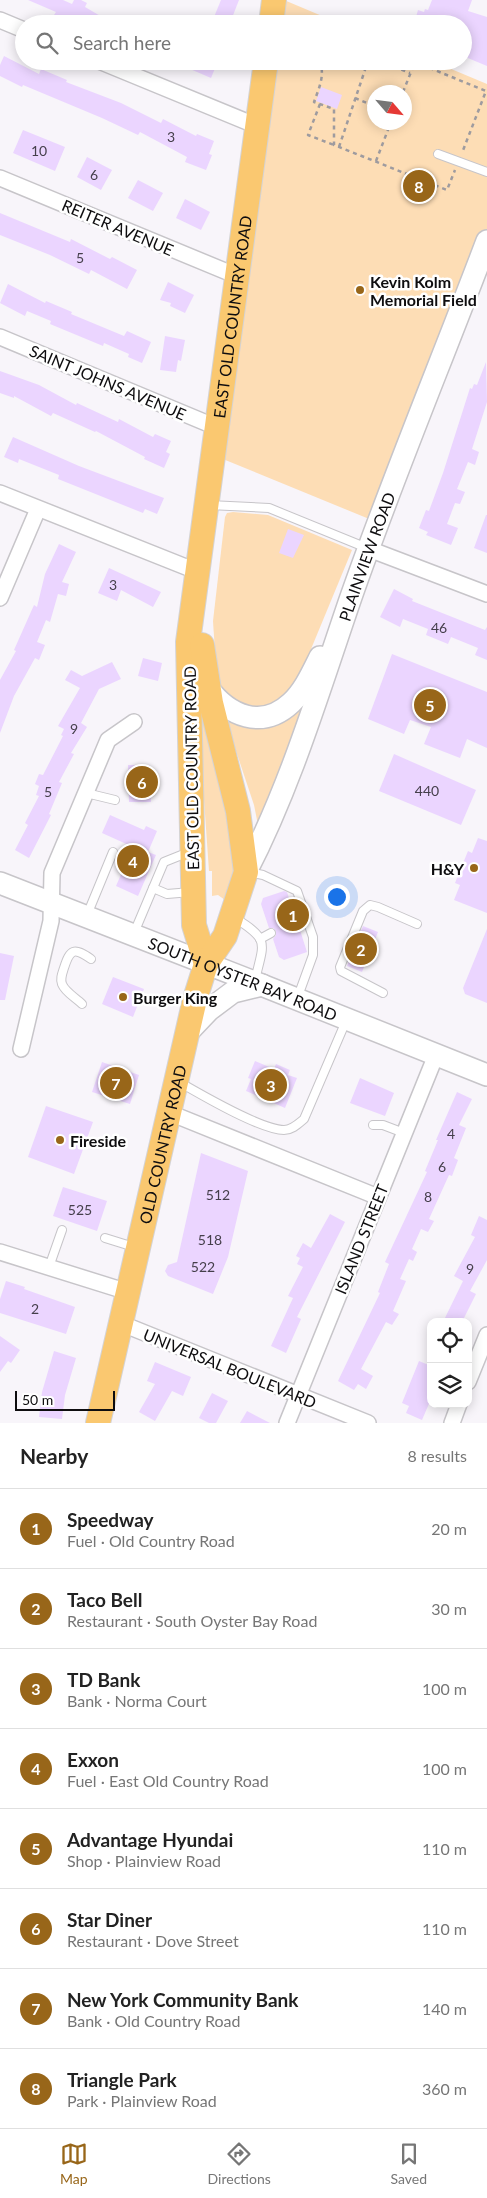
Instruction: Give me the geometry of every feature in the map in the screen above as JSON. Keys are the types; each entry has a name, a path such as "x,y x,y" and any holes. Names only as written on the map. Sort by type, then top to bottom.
{"main road":[{"path":"272,15 274,0"},
{"name":"EAST OLD COUNTRY ROAD","path":"206,964 194,925 188,642 196,571 265,70"},
{"name":"PLAINVIEW ROAD","path":"246,872 263,839 314,709 351,597 487,241"},
{"name":"EAST OLD COUNTRY ROAD","path":"196,571 202,655 208,688 238,811 246,872"},
{"path":"208,688 225,708 244,716 264,716 282,710 296,698 308,681 351,597"},
{"name":"OLD COUNTRY ROAD","path":"98,1423 137,1248 206,964 225,936 246,872"},
{"name":"SOUTH OYSTER BAY ROAD","path":"0,883 258,983 487,1075"},
{"path":"188,1032 209,1010 233,992 258,983"}],"street":[{"path":"0,20 15,26"},
{"path":"121,70 257,126"},
{"name":"REITER AVENUE","path":"0,178 237,276"},
{"name":"SAINT JOHNS AVENUE","path":"0,337 216,427"},
{"path":"0,493 196,571"},
{"path":"0,598 38,509"},
{"path":"369,549 487,594"},
{"path":"21,1048 51,921 52,873 108,740 134,722"},
{"name":"ISLAND STREET","path":"287,1423 436,1055"},
{"path":"170,1113 378,1197"},
{"path":"0,1252 128,1292"},
{"name":"UNIVERSAL BOULEVARD","path":"120,1323 368,1423"},
{"path":"472,1372 487,1335"},
{"path":"452,1423 458,1408"}],"lane":[{"path":"438,154 487,172"},
{"path":"206,505 269,508 369,549"},
{"path":"86,793 116,800"},
{"path":"133,935 164,862 193,850"},
{"path":"86,917 113,852"},
{"path":"246,872 263,875 297,892 313,937 313,955 297,999"},
{"path":"153,888 167,894 193,892"},
{"path":"383,993 341,971 340,967 363,911 370,906 378,906 417,924"},
{"path":"231,916 257,932 260,939 263,947 258,983"},
{"path":"297,922 306,917"},
{"path":"260,939 271,933"},
{"path":"82,1004 66,990 61,977 68,955 74,951 80,951 91,959"},
{"path":"177,1081 218,1104 271,1128 284,1130 294,1128 304,1119 347,1019"},
{"path":"373,1125 383,1125 404,1133"},
{"path":"49,1267 62,1230"},
{"path":"105,1238 137,1248"}],"path":[{"path":"323,70 321,83 314,102 334,109 334,144"},
{"path":"339,147 365,70"},
{"path":"402,70 410,73"},
{"path":"406,85 411,70"},
{"path":"320,104 308,135 447,190 486,91 435,70"},
{"path":"355,98 367,103"},
{"path":"375,161 388,130"}],"shaded area":[{"path":"284,0 320,15 276,15"},
{"path":"265,70 454,70 487,84 487,241 379,523 213,455"},
{"path":"227,513 268,515 352,550 292,695 261,709 242,707 226,699 217,682 213,621 225,517"},
{"path":"310,694 260,835 254,805 225,718"},
{"path":"197,699 232,797 235,876 232,875 225,900 218,895 212,896 212,871 209,871"}],"building":[{"path":"28,0 63,0 72,4 74,0 81,0 87,3 85,7 99,15 54,15 56,12"},
{"path":"221,0 239,0 233,15 215,15"},
{"path":"432,0 472,0 468,11 487,17 487,66 472,60 472,15 417,15 418,10 424,12 425,9 428,10"},
{"path":"4,56 15,62 15,70 31,70 39,74 41,70 43,70 67,80 66,82 121,103 161,123 163,119 196,136 197,134 214,141 209,154 212,155 206,170 185,162 187,157 140,132 138,135 0,76 0,65"},
{"path":"192,70 214,70 211,78"},
{"path":"321,87 342,95 337,109 316,101"},
{"path":"23,130 65,147 55,171 13,153"},
{"path":"87,157 112,170 101,190 77,177"},
{"path":"138,180 163,193 153,211 128,198"},
{"path":"185,199 210,212 201,230 176,218"},
{"path":"0,213 70,242 71,239 110,259 112,257 137,270 127,289 91,270 89,274 50,255 0,235"},
{"path":"168,282 194,295 185,313 170,306 171,303 160,300"},
{"path":"8,284 45,303 46,301 72,312 71,314 124,336 127,331 151,342 142,363 128,357 129,354 104,343 103,346 50,324 51,321 27,311 25,316 0,303"},
{"path":"165,336 185,340 181,361 178,360 176,372 160,370"},
{"path":"486,362 487,402 472,449 479,452 475,465 468,462 457,489 465,492 460,504 455,503 447,524 458,528 451,545 426,535 428,532 419,528 426,510 429,511 443,473 470,388 472,389 474,384 477,385"},
{"path":"0,371 39,385 76,405 77,403 118,422 119,419 153,437 155,434 171,441 166,452 170,454 164,468 144,459 145,457 96,431 53,413 51,416 14,396 14,398 0,393"},
{"path":"13,437 79,466 164,498 157,514 145,509 143,513 58,479 59,475 19,459 18,463 4,457"},
{"path":"487,515 487,553 474,548"},
{"path":"288,529 304,535 293,558 279,553"},
{"path":"59,544 76,552 62,582 69,584 66,596 58,594 50,622 46,620 37,642 45,645 39,660 35,658 14,696 0,733 0,680 16,651 14,650 34,605 37,607 45,574"},
{"path":"109,568 161,592 153,607 121,590 117,601 98,593"},
{"path":"394,589 413,599 412,601 485,630 487,627 487,660 475,655 478,648 451,637 448,644 426,635 428,629 403,619 400,627 380,617"},
{"path":"392,654 487,692 487,748 467,739 460,758 424,744 431,727 410,720 404,734 368,719"},
{"path":"143,658 162,663 158,681 138,676"},
{"path":"112,662 121,679 99,689 81,723 87,727 71,753 74,754 59,782 62,783 49,814 51,815 29,858 15,850 28,825 25,823 39,796 36,795 39,786 35,784 39,774 43,775 63,736 61,735 64,729 58,726 80,688 65,680 71,670 82,676"},
{"path":"394,754 476,790 461,825 379,791"},
{"path":"128,765 150,765 150,776 155,776 155,789 150,789 151,802 129,802"},
{"path":"110,815 144,830 146,826 157,831 148,852 156,855 138,896 116,886 133,847 102,833"},
{"name":"H&Y","path":"478,838 487,841 487,913 454,900 460,885 455,883 468,851 472,853"},
{"path":"284,891 287,892 295,917 292,920 292,924 299,927 307,952 284,960 279,957 273,939 276,931 273,928 269,928 261,904 263,898"},
{"path":"363,926 378,932 362,972 347,966"},
{"path":"487,929 487,1003 465,994 463,988"},
{"path":"0,953 14,956 5,1000 0,1000"},
{"name":"Burger King","path":"113,977 144,989 133,1017 102,1004"},
{"path":"255,1061 274,1069 276,1064 290,1070 288,1075 297,1078 285,1108 246,1091 251,1079 248,1078"},
{"path":"102,1062 139,1075 130,1104 92,1092"},
{"path":"360,1078 394,1093 385,1116 350,1103"},
{"path":"457,1092 472,1099 459,1125 466,1128 454,1158 458,1160 452,1176 449,1175 429,1219 434,1221 428,1232 421,1229 412,1249 417,1252 413,1261 409,1259 400,1279 406,1281 393,1311 399,1314 392,1325 386,1322 361,1369 373,1376 366,1389 358,1384 354,1390 338,1381 380,1293 378,1292 389,1264 385,1262 427,1172 425,1171 438,1140 436,1140"},
{"name":"Fireside","path":"46,1106 93,1122 74,1174 28,1157"},
{"path":"201,1153 248,1171 228,1257 213,1294 168,1276 165,1271 168,1265 177,1262"},
{"path":"63,1187 107,1201 97,1231 53,1216"},
{"path":"330,1214 345,1222 297,1317 301,1319 286,1353 271,1346 293,1298 288,1296 303,1267 297,1264 300,1258 296,1256 303,1243 311,1248"},
{"path":"479,1216 487,1220 487,1260 470,1291 476,1294 464,1318 445,1318 463,1281 454,1276 475,1237 471,1235"},
{"path":"6,1281 75,1307 66,1334 0,1313 0,1299"},
{"path":"0,1336 20,1350 11,1363 8,1361 0,1372"},
{"path":"54,1351 76,1358 65,1395 62,1419 39,1417 42,1392"},
{"path":"419,1361 427,1364 427,1408 422,1420 406,1413 409,1406 402,1403"},
{"path":"155,1362 191,1377 183,1396 172,1391 155,1421 139,1412 155,1384 147,1381"},
{"path":"212,1393 228,1401 216,1423 209,1423 199,1418"},
{"path":"247,1411 270,1423 240,1423"}],"place":[{"name":"Triangle Park","path":"419,186"},
{"name":"Kevin Kolm Memorial Field","path":"360,290"},
{"name":"Advantage Hyundai","path":"430,705"},
{"name":"Star Diner","path":"142,782"},
{"name":"Exxon","path":"133,861"},
{"name":"H&Y","path":"474,868"},
{"name":"Speedway","path":"293,915"},
{"name":"Taco Bell","path":"361,949"},
{"name":"Burger King","path":"123,997"},
{"name":"New York Community Bank","path":"116,1083"},
{"name":"TD Bank","path":"271,1085"},
{"name":"Fireside","path":"60,1140"}]}
